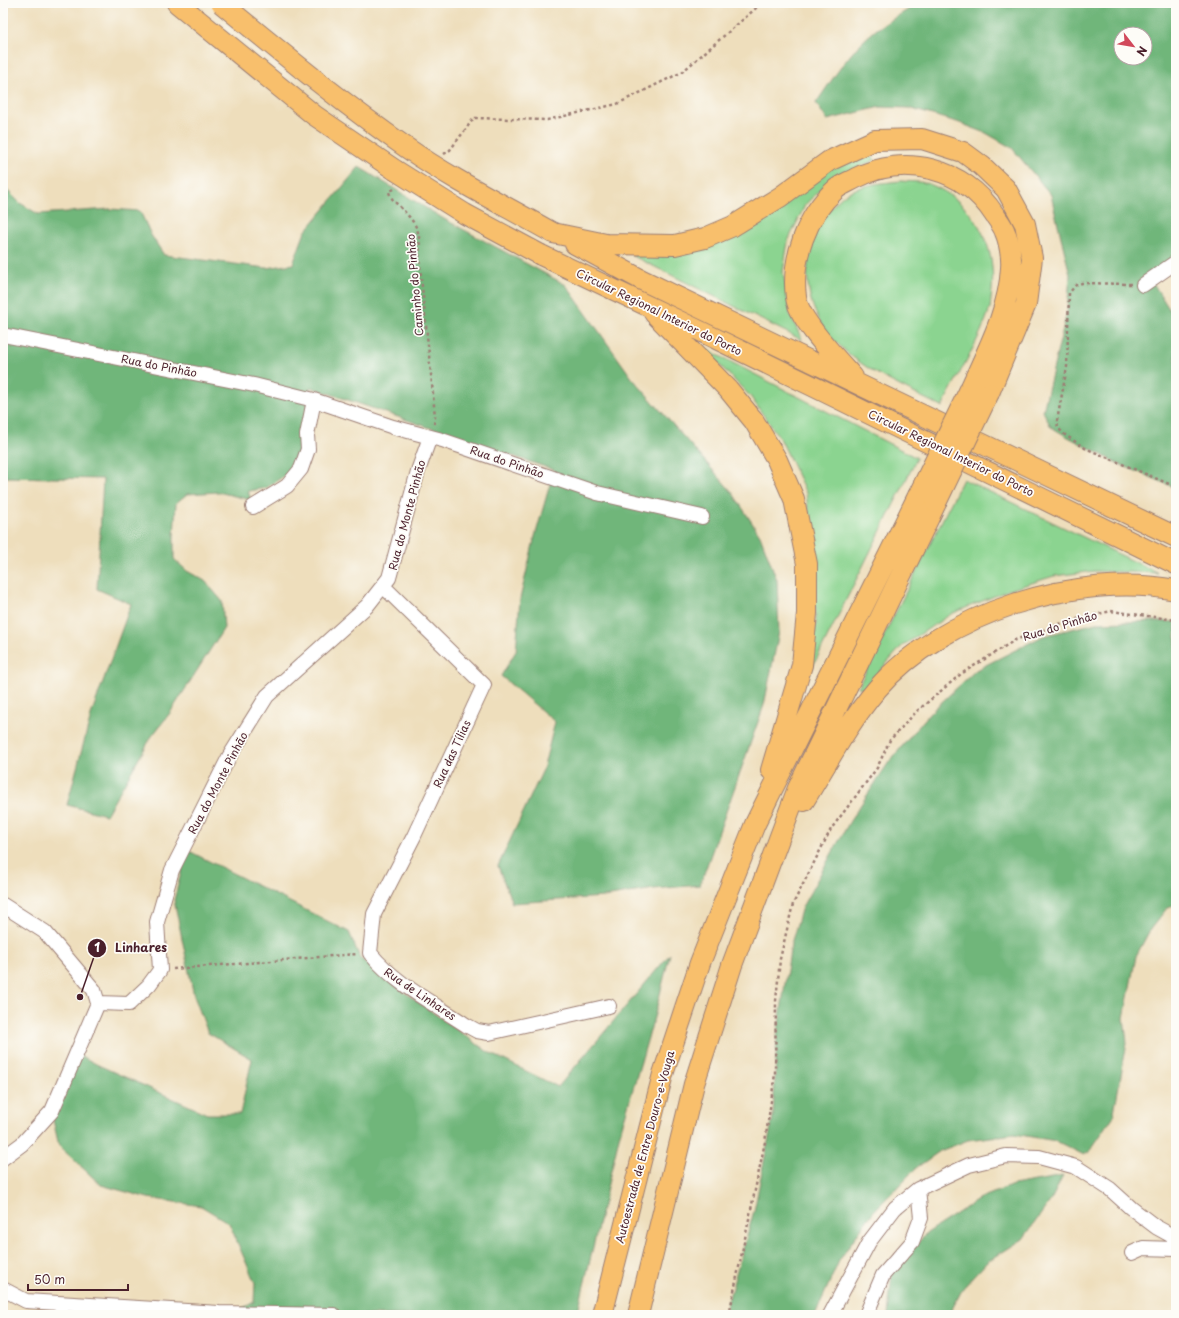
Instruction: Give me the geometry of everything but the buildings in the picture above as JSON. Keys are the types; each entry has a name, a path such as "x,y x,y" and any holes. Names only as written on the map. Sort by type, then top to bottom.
{"highway":[{"name":"Circular Regional Interior do Porto","path":"177,3 321,120 395,170 459,210 541,255 694,328 1176,564"},
{"name":"Circular Regional Interior do Porto","path":"221,3 328,91 408,149 478,191 553,233 642,280 1176,537"},
{"path":"553,233 606,244 675,245 705,238 733,226 780,197 829,161 875,140 922,139 963,152 982,166 1006,189 1025,224 1032,258 1026,304 980,390 918,496 755,824"},
{"path":"638,1315 694,1084 732,966 798,788 936,503 980,390 1004,311 1011,267 1006,233 988,206 963,183 933,168 898,165 865,174 836,188 819,208 804,234 796,268 796,298 810,327 858,384"},
{"path":"649,307 728,389 754,421 777,460 794,499 807,564 807,613 802,665 755,824"},
{"path":"776,847 858,714 877,689 902,665 933,641 967,622 999,609 1060,593 1128,584 1152,585 1176,590"},
{"name":"Autoestrada de Entre Douro-e-Vouga","path":"602,1315 662,1074 700,963 755,824"}],"street":[{"path":"1143,285 1176,262"},
{"name":"Rua do Pinhão","path":"3,335 254,385 314,400 597,493 702,517"},
{"path":"253,507 287,486 301,469 308,449 307,435 314,400"},
{"name":"Rua do Monte Pinhão","path":"160,970 157,922 172,870 229,757 267,696 367,606 389,578 418,471 430,437"},
{"name":"Rua das Tílias","path":"370,953 374,914 414,836 484,685 383,586"},
{"path":"3,905 45,932 94,990 98,1003 52,1111 22,1144 3,1158"},
{"name":"Rua de Linhares","path":"370,953 381,967 396,980 477,1031 488,1033 609,1006"},
{"path":"98,1003 129,1004 149,985 160,970"},
{"path":"830,1315 869,1242 895,1208 918,1189 969,1165 1006,1156 1039,1157 1076,1167 1110,1189 1131,1208 1156,1227 1176,1238"},
{"path":"866,1315 883,1275 912,1242 920,1218 918,1189"},
{"path":"1132,1253 1143,1248 1176,1248"},
{"path":"3,1288 26,1301 219,1313 334,1315"}],"path":[{"path":"438,158 450,150 474,118 547,120 617,104 682,72 762,3"},
{"name":"Caminho do Pinhão","path":"396,188 389,192 391,198 412,219 418,228 420,241 419,257 435,417 430,437"},
{"path":"1143,285 1082,283 1072,288 1070,293 1067,367 1057,421 1058,428 1065,435 1085,448 1176,487"},
{"name":"Rua do Pinhão","path":"729,1315 764,1142 775,1074 776,1001 779,973 793,904 831,829 875,772 890,740 918,711 961,674 1015,640 1065,622 1111,611 1176,620"},
{"path":"160,970 370,953"}],"green space":[{"path":"919,3 1176,3 1176,257 1153,283 1176,320 1176,488 1119,464 1068,437 1051,427 1043,411 1067,312 1070,275 1051,195 1012,148 986,133 957,122 908,108 880,107 827,120 816,103 851,54 877,29"},
{"path":"870,153 875,160 831,178 805,205 788,241 783,272 790,314 802,340 631,255 676,250 832,168"},
{"path":"359,167 444,219 566,285 632,378 732,492 760,535 777,580 779,632 764,705 700,885 654,889 604,897 512,903 498,866 543,770 555,722 501,676 516,651 520,599 534,540 554,470 310,387 304,440 294,469 266,488 248,491 251,500 218,492 187,494 176,503 174,559 187,571 205,581 222,601 224,628 170,713 152,736 106,815 67,805 92,712 131,604 97,589 103,479 3,477 3,186 20,203 38,214 110,209 140,211 151,235 164,255 266,268 293,264 305,232"},
{"path":"901,181 929,184 958,201 970,213 979,226 986,241 990,256 993,273 990,308 974,345 942,407 886,379 847,353 823,326 814,308 809,288 808,268 811,248 818,229 828,211 843,196 856,189 879,183"},
{"path":"702,347 917,458 808,676 816,624 814,559 806,493 781,440 750,396"},
{"path":"963,479 1158,573 1095,571 1054,576 1009,590 951,614 902,646 864,689 858,687"},
{"path":"1157,621 1176,622 1176,904 1168,907 1151,928 1136,956 1124,1018 1127,1043 1113,1117 1089,1152 1084,1155 1056,1141 1014,1134 968,1140 940,1151 916,1168 873,1212 839,1261 815,1315 724,1315 754,1211 773,1117 777,1037 791,944 802,907 850,821 889,762 930,713 976,670 1043,636 1096,623"},
{"path":"187,850 349,932 360,958 382,976 488,1052 558,1087 670,954 655,1014 620,1133 577,1315 231,1315 254,1302 255,1283 229,1223 201,1206 148,1198 101,1185 59,1146 53,1120 76,1053 96,1064 207,1114 240,1114 252,1059 208,1033 194,996 174,900"},
{"path":"1063,1176 1051,1200 1023,1239 987,1262 963,1288 949,1315 888,1315 892,1271 927,1233 981,1198 1013,1185"}],"place":[{"name":"Linhares","path":"80,997"}]}
